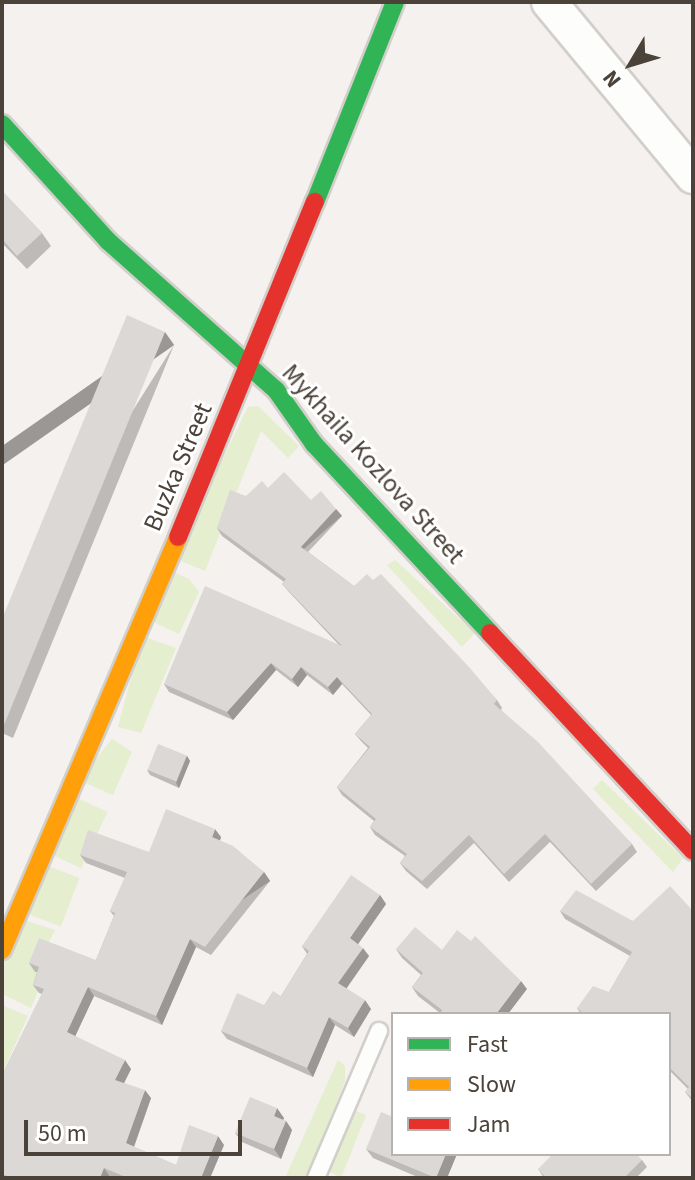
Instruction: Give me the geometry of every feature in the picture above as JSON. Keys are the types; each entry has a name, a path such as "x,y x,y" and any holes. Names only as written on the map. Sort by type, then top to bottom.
{"street":[{"name":"Buzka Street","path":"2,950 249,366 395,2"},
{"path":"549,2 693,176"},
{"name":"Mykhaila Kozlova Street","path":"2,124 108,241 276,390 314,444 693,851"}],"lane":[{"path":"316,1178 379,1031"}],"green space":[{"path":"258,406 299,446 288,458 261,431 205,571 174,558 248,407"},
{"path":"395,560 475,633 462,647 387,565"},
{"path":"169,570 189,579 199,592 179,634 149,620"},
{"path":"142,636 176,648 141,733 118,727"},
{"path":"112,739 132,752 113,795 79,780"},
{"path":"602,780 683,858 673,872 593,789"},
{"path":"73,796 107,812 81,868 47,852"},
{"path":"43,864 79,878 61,927 24,913"},
{"path":"21,919 55,930 34,971 44,976 31,1008 2,994 2,968"},
{"path":"2,1005 28,1016 2,1074"},
{"path":"338,1060 345,1066 345,1081 306,1178 285,1178"},
{"path":"356,1111 366,1115 341,1178 328,1170"}],"building":[{"path":"2,191 42,233 17,256 2,239"},
{"path":"127,315 165,332 4,725 2,619"},
{"path":"284,472 311,500 321,491 336,509 301,547 354,586 367,574 373,580 381,574 469,667 497,700 494,704 538,742 632,844 591,884 545,834 504,874 469,835 422,881 400,863 407,854 370,827 376,819 337,787 370,747 355,734 372,714 337,677 328,687 301,667 292,679 271,663 227,712 164,684 205,586 342,646 282,584 286,579 217,528 230,490 246,496 262,481 268,488"},
{"path":"158,744 187,756 176,782 148,770"},
{"path":"166,809 215,829 212,837 233,846 264,872 205,947 190,939 156,1016 88,987 67,1032 125,1060 115,1080 145,1090 126,1143 176,1165 189,1125 218,1136 201,1178 128,1178 104,1168 100,1178 12,1178 2,1174 2,1073 44,989 33,985 39,967 29,963 39,938 96,960 115,913 110,911 127,872 80,855 88,830 149,852"},
{"path":"351,875 380,895 350,938 363,948 338,983 365,1000 348,1028 329,1017 307,1068 221,1031 237,993 264,1005 273,991 281,996 309,951 302,946"},
{"path":"670,886 693,911 693,1099 685,1092 689,1087 671,1069 671,1012 582,1012 577,1008 593,986 609,992 632,952 560,911 576,890 633,921"},
{"path":"415,927 442,950 457,930 471,941 475,936 521,981 498,1012 441,1012 412,987 423,973 396,949"},
{"path":"250,1097 277,1108 274,1116 286,1121 274,1149 235,1133"},
{"path":"381,1112 391,1116 391,1156 445,1156 436,1178 366,1149"},
{"path":"551,1156 638,1156 642,1160 624,1178 546,1178 538,1169"}],"traffic: fast":[{"path":"315,202 395,2"},
{"path":"2,124 108,241 276,390 314,444 490,633"}],"traffic: slow":[{"path":"2,950 178,537"}],"traffic: jam":[{"path":"178,537 315,202"},
{"path":"490,633 693,851"}]}
